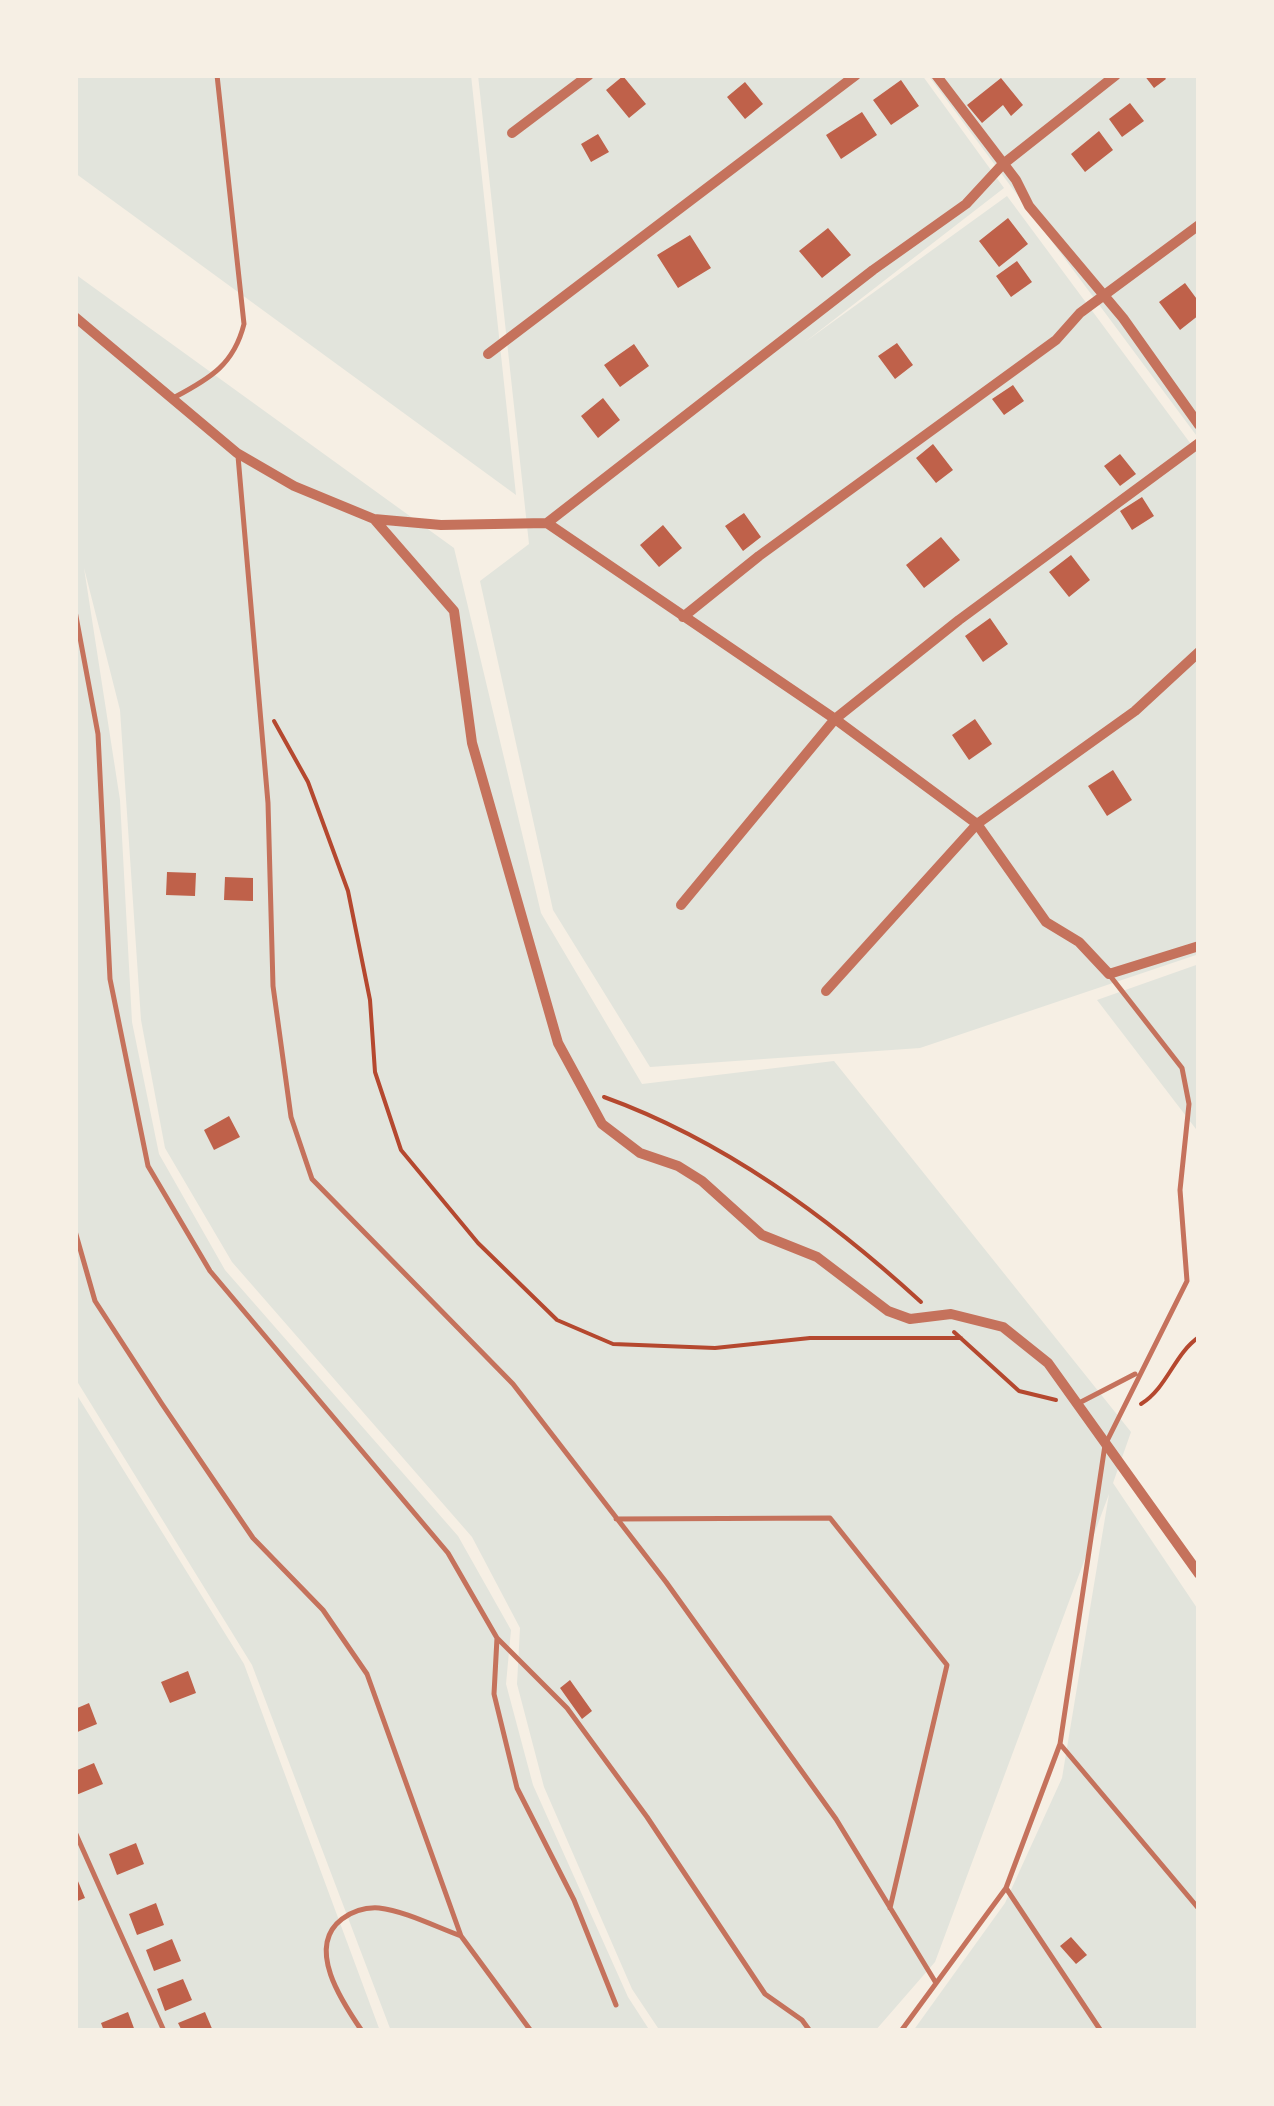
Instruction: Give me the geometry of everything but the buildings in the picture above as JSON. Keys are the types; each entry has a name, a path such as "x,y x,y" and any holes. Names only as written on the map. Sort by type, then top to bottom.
{"street":[{"path":"512,133 589,75"},
{"path":"488,354 856,75"},
{"path":"936,75 1029,206 1103,296 1199,425"},
{"path":"547,523 873,270 966,204 1002,165 1116,75"},
{"path":"683,617 759,556 1056,340 1080,312 1199,226"},
{"path":"75,317 237,453 294,486 374,519 441,525 547,523 835,719 977,824 1046,922 1079,942 1109,974 1199,946"},
{"path":"681,905 835,719 958,620 1199,442"},
{"path":"374,519 454,612 472,743 558,1043 602,1124 640,1153 678,1166 702,1181 762,1235 817,1256 888,1311 910,1320 951,1314 1002,1327 1048,1363 1199,1574"},
{"path":"826,991 977,824 1134,710 1199,652"}],"lane":[{"path":"171,399 214,376 237,351 244,324 217,75"},
{"path":"237,453 268,804 274,986 292,1117 312,1179 513,1384 836,1819 936,1984"},
{"path":"75,611 98,734 110,979 148,1166 210,1271 448,1554 497,1638 568,1708 647,1817 764,1994 802,2020 810,2031"},
{"path":"905,2030 1006,1888 1060,1744 1106,1444 1138,1372 1188,1281 1180,1190 1188,1104 1182,1068 1109,974"},
{"path":"75,1231 94,1301 152,1389 253,1538 323,1610 367,1674 461,1936 531,2031"},
{"path":"1075,1405 1138,1372"},
{"path":"616,1519 830,1518 946,1665 890,1908"},
{"path":"497,1638 494,1694 517,1788 574,1900 616,2005"},
{"path":"1060,1744 1199,1909"},
{"path":"75,1832 164,2031"},
{"path":"1006,1888 1100,2031"},
{"path":"362,2031 340,2000 326,1954 326,1937 337,1922 351,1912 385,1909 461,1936"}],"path":[{"path":"256,691 308,782 348,891 370,1000 375,1072 401,1150 478,1244 557,1320 613,1344 715,1348 810,1338 961,1338"},
{"path":"582,1090 644,1112 745,1164 882,1266 1019,1391 1075,1405"},
{"path":"1117,1420 1160,1392 1189,1344 1199,1337"}],"shaded area":[{"path":"75,75 471,75 516,495 75,173"},
{"path":"478,75 922,75 1004,188 805,342 1007,196 1199,455 1199,954 920,1048 650,1067 553,910 480,581 529,544"},
{"path":"928,75 1199,75 1199,439"},
{"path":"75,274 454,548 541,913 642,1084 834,1061 1131,1432 1113,1483 1199,1611 1199,2031 913,2031 1005,1903 1062,1778 1109,1494 935,1962 875,2031 660,2031 632,1989 544,1787 517,1684 520,1628 472,1537 232,1262 165,1148 141,1020 120,710 84,568 120,800 132,1022 159,1154 225,1270 458,1536 511,1630 506,1684 533,1785 628,1997 650,2031 391,2031 252,1665 75,1378"},
{"path":"1199,964 1199,1133 1097,1000"},
{"path":"75,1392 244,1664 380,2031 75,2031"}]}
